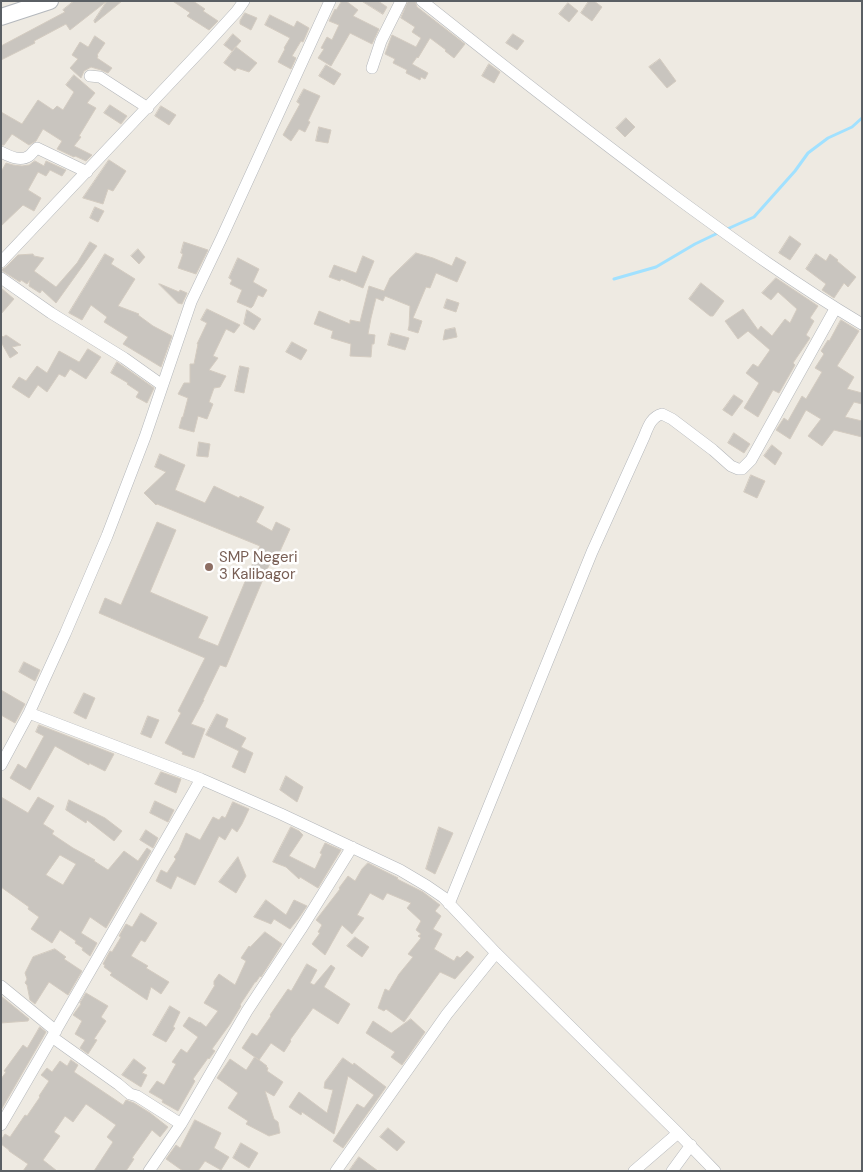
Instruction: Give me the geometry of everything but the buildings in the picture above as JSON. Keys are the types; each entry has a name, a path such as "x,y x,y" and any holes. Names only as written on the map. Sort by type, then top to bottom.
{"main road":[{"path":"1,17 50,1"}],"street":[{"path":"1,262 148,108 244,1"},
{"path":"1,766 29,713 107,536 145,438 190,302 222,237 330,1"},
{"path":"372,68 381,41 401,1"},
{"path":"422,1 593,135 744,248 835,309 862,324"},
{"path":"90,76 100,77 148,108"},
{"path":"1,152 9,157 23,158 30,155 37,148 86,172"},
{"path":"1,278 51,313 124,358 162,386"},
{"path":"449,904 592,552 653,419 662,414 672,419 731,466 738,470 742,469 752,460 835,309"},
{"path":"29,713 202,779 400,870 443,897 496,953 715,1171"},
{"path":"1,1126 202,779"},
{"path":"149,1171 181,1124 246,1011 301,929 352,847"},
{"path":"336,1171 447,1014 496,953"},
{"path":"1,986 54,1034 130,1094 137,1096 181,1124"},
{"path":"634,1171 678,1133"},
{"path":"672,1171 690,1145"}],"waterway":[{"path":"725,230 754,217 795,171 808,153 828,138 852,127 862,118"},
{"path":"614,279 656,267 720,232"}],"place":[{"name":"SMP Negeri 3 Kalibagor","path":"209,567"}]}
